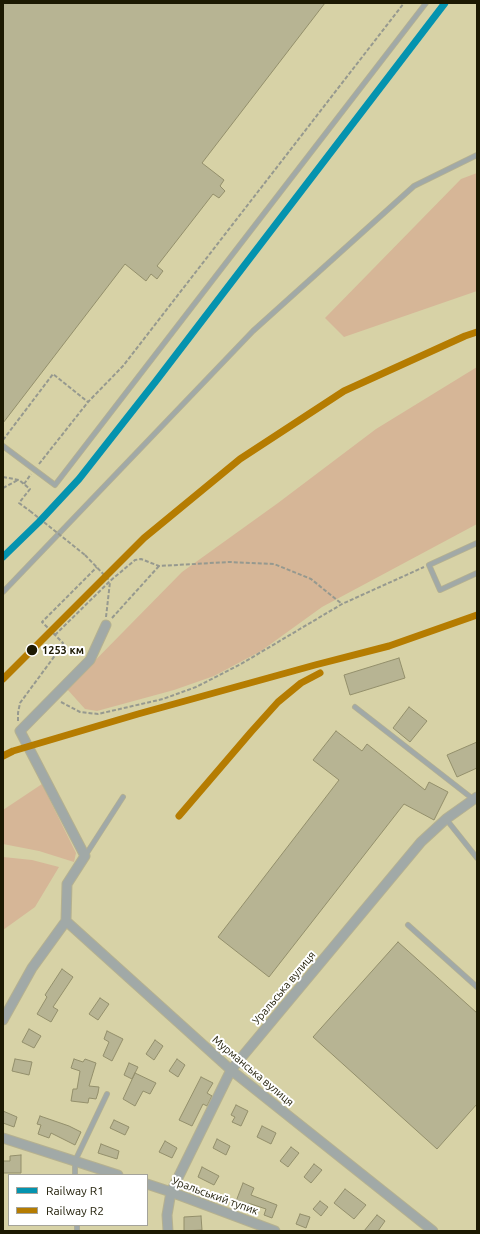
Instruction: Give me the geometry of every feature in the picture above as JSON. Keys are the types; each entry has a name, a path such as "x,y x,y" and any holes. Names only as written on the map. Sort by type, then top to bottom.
{"street":[{"path":"3,1020 32,968 66,921 67,884 85,856 20,731 90,660 106,625"},
{"name":"Уральська вулиця","path":"168,1231 167,1215 171,1192 231,1070 421,842 446,819 475,798"},
{"name":"Мурманська вулиця","path":"66,921 231,1070 432,1231"},
{"path":"3,1138 115,1174"},
{"name":"Уральський тупик","path":"148,1184 275,1231"}],"lane":[{"path":"3,446 55,485 426,3"},
{"path":"3,592 253,331 414,186 477,155"},
{"path":"477,543 428,565 440,590 477,573"},
{"path":"355,707 475,798"},
{"path":"85,856 123,796"},
{"path":"446,819 477,858"},
{"path":"408,925 477,987"},
{"path":"76,1174 75,1162 107,1094"}],"path":[{"path":"24,484 88,402 123,366 404,3"},
{"path":"3,434 6,436 53,374 88,402"},
{"path":"3,477 19,480 30,489 19,503 85,555 110,581 106,625"},
{"path":"3,488 19,480"},
{"path":"55,635 110,581 135,560 142,559 159,566 229,562 274,564 311,579 342,604"},
{"path":"52,698 80,712 98,714 162,699 196,687 241,664 342,604 428,565"},
{"path":"106,625 159,566"},
{"path":"20,731 18,712 20,704 63,643 42,622 97,567"}],"shaded area":[{"path":"477,173 477,291 344,337 325,318 461,179"},
{"path":"477,367 477,524 322,607 261,651 214,676 174,690 97,711 85,709 67,689 182,572 278,503 376,429"},
{"path":"42,784 76,853 74,862 39,851 3,844 3,810"},
{"path":"3,857 32,860 59,867 35,907 3,930"}],"building":[{"path":"3,3 325,3 202,163 224,180 220,186 225,191 219,198 213,194 157,266 163,271 157,279 151,274 146,281 125,264 3,423"},
{"path":"399,658 405,678 350,695 344,675"},
{"path":"409,707 427,721 410,742 393,728"},
{"path":"336,731 362,751 367,744 425,790 429,782 448,792 434,820 404,804 269,977 218,937 339,780 313,760"},
{"path":"477,742 477,768 457,777 447,755"},
{"path":"398,942 477,1013 477,1104 437,1149 313,1037"},
{"path":"62,969 73,977 53,1007 58,1010 51,1022 37,1014 47,997 45,995"},
{"path":"100,998 109,1004 98,1020 89,1014"},
{"path":"29,1029 41,1036 34,1048 22,1042"},
{"path":"107,1031 123,1039 112,1061 103,1056 109,1042 104,1039"},
{"path":"155,1040 163,1046 154,1060 146,1054"},
{"path":"15,1059 32,1062 29,1075 12,1071"},
{"path":"74,1059 83,1062 85,1059 96,1063 89,1086 99,1087 98,1093 96,1099 89,1098 88,1103 71,1101 73,1089 77,1089 80,1071 71,1068"},
{"path":"177,1059 185,1065 178,1077 169,1071"},
{"path":"129,1063 138,1067 132,1079 124,1075"},
{"path":"135,1073 156,1083 150,1094 143,1091 135,1106 123,1099"},
{"path":"201,1077 213,1083 207,1093 212,1096 207,1106 203,1104 192,1126 179,1120"},
{"path":"236,1105 248,1111 241,1126 232,1122 235,1117 231,1115"},
{"path":"3,1111 17,1117 14,1127 3,1123"},
{"path":"40,1116 69,1126 81,1132 75,1145 51,1133 49,1138 38,1134 41,1125 37,1124"},
{"path":"114,1120 129,1127 125,1135 110,1128"},
{"path":"262,1126 276,1133 271,1144 257,1137"},
{"path":"217,1139 230,1146 226,1155 213,1148"},
{"path":"165,1141 177,1148 172,1158 159,1152"},
{"path":"101,1144 119,1151 117,1159 98,1153"},
{"path":"291,1147 299,1153 288,1167 280,1161"},
{"path":"21,1155 21,1173 3,1173 3,1161 10,1161 10,1156"},
{"path":"314,1164 322,1170 311,1183 304,1177"},
{"path":"202,1167 219,1176 214,1185 198,1177"},
{"path":"243,1183 254,1188 251,1195 277,1205 272,1218 264,1215 266,1209 248,1203 246,1208 235,1204"},
{"path":"345,1189 366,1205 354,1219 334,1203"},
{"path":"320,1201 328,1207 321,1216 313,1209"},
{"path":"300,1214 310,1217 306,1228 296,1224"},
{"path":"377,1215 385,1221 378,1231 364,1231"},
{"path":"201,1216 202,1230 184,1231 184,1217"}],"rail line":[{"name":"R1","path":"3,557 39,522 79,479 156,381 445,3"},
{"name":"R2","path":"3,679 144,538 240,459 344,391 465,336 477,332"},
{"name":"R2","path":"3,756 13,751 138,714 389,646 477,615"},
{"name":"R2","path":"179,816 278,702 301,683 320,673"}],"place":[{"name":"1253 км","path":"32,650"}]}
